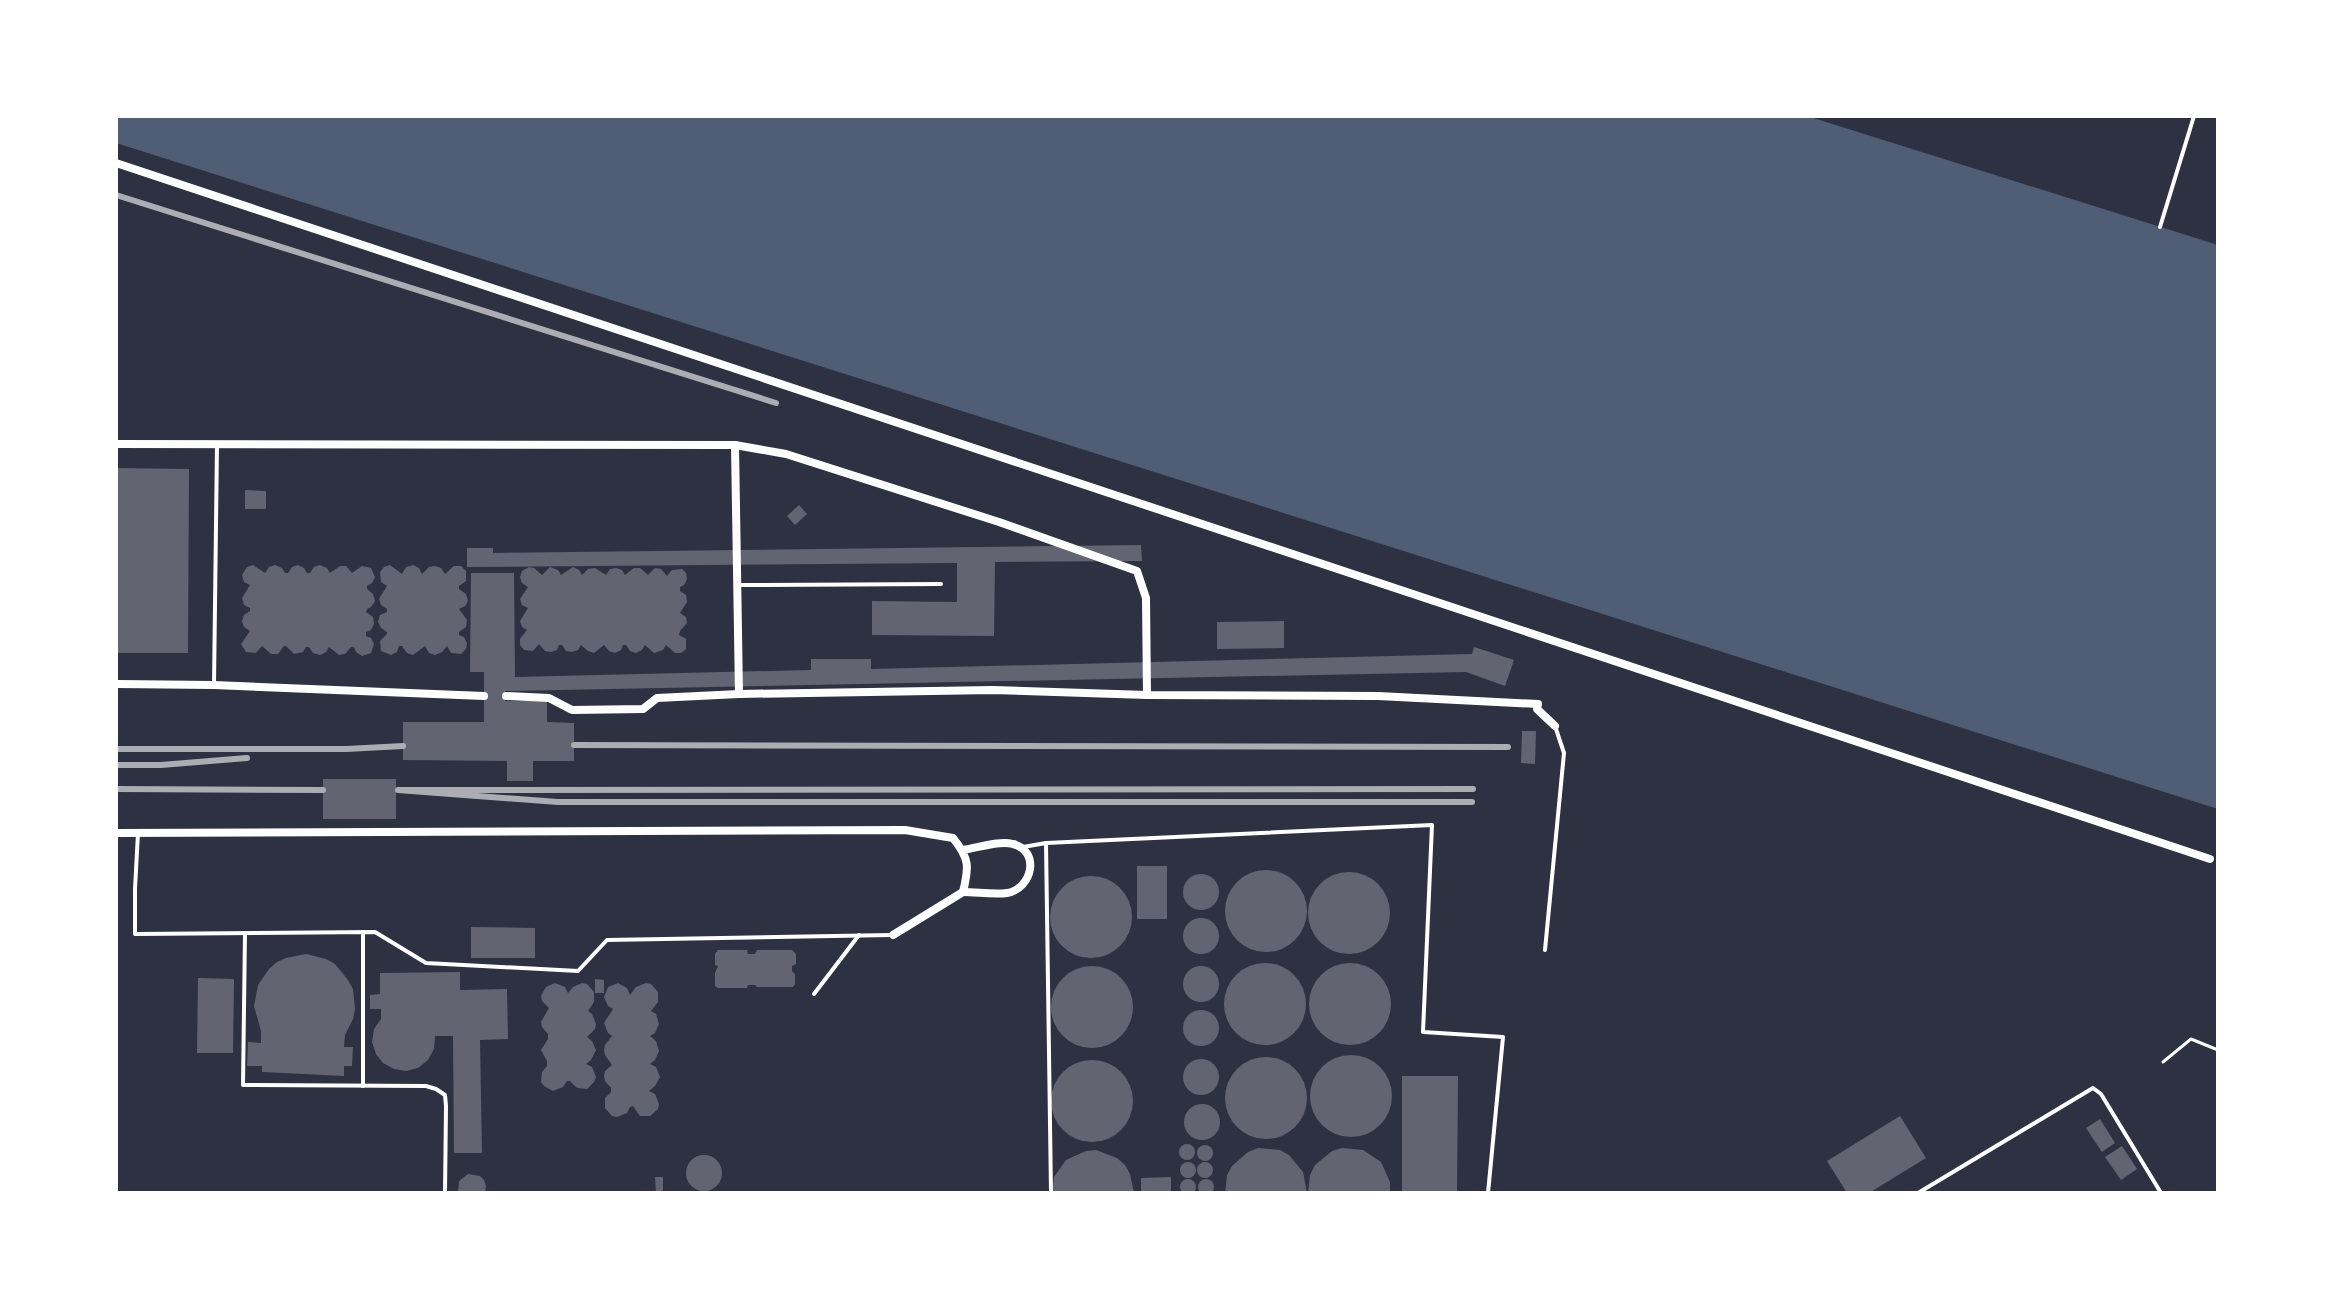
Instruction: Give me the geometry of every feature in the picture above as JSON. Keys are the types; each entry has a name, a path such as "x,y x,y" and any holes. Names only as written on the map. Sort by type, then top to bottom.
{"street":[{"path":"116,163 2210,859"},
{"path":"116,444 735,445 786,454 999,522 1137,571 1146,598 1147,695"},
{"path":"735,445 739,694"},
{"path":"116,684 484,696"},
{"path":"506,696 549,698 572,710 643,709 657,698 739,694 993,690 1147,695 1378,696 1538,704 1537,709 1555,726"},
{"path":"116,833 905,830 953,838 963,850 969,868 963,892"},
{"path":"893,935 963,892 1008,893 1022,886 1030,875 1031,859 1023,848 1010,843 963,850"}],"lane":[{"path":"2160,227 2194,116"},
{"path":"214,685 217,445"},
{"path":"739,585 941,584"},
{"path":"1545,950 1564,753 1555,726"},
{"path":"1023,848 1046,843 1432,825 1423,1032 1503,1037 1488,1193"},
{"path":"138,833 135,934 375,932 426,963 578,971 607,940 893,935"},
{"path":"1046,843 1051,1193"},
{"path":"363,932 363,1086"},
{"path":"245,933 243,1085 426,1086 436,1089 445,1095 445,1193"},
{"path":"814,994 859,935"},
{"path":"1918,1193 2093,1088 2101,1094 2161,1193"}],"path":[{"path":"2163,1062 2191,1039 2218,1050"}],"water":[{"path":"116,116 1807,116 2218,245 2218,809 116,143"}],"building":[{"path":"116,468 189,469 188,653 116,653"},
{"path":"245,490 266,491 266,509 245,509"},
{"path":"799,505 807,514 795,525 787,516"},
{"path":"1141,545 1142,561 995,562 994,636 872,635 872,601 957,602 957,563 467,567 467,548 493,548 493,553"},
{"path":"253,565 265,573 275,565 285,573 298,565 307,573 320,565 330,573 340,566 346,566 352,573 362,566 371,568 375,577 367,589 375,601 366,612 373,617 374,624 366,636 374,644 371,653 362,656 351,647 345,654 339,655 329,647 320,655 306,647 303,652 294,654 286,646 278,654 271,654 262,646 256,653 246,652 241,644 250,631 242,621 250,608 244,605 242,598 250,585 244,582 242,575 247,567"},
{"path":"390,565 402,574 406,567 413,565 422,574 435,566 445,574 454,566 461,566 466,571 466,581 459,586 468,601 459,609 467,620 466,627 459,632 467,643 461,654 451,653 447,646 435,655 429,653 425,646 413,655 402,646 391,655 381,651 380,641 387,632 378,622 387,609 379,599 387,586 381,582 380,572"},
{"path":"529,567 542,575 550,567 561,575 573,567 582,575 588,569 595,568 606,575 610,569 616,568 625,575 634,568 640,568 648,575 655,568 661,569 667,576 672,570 682,569 687,579 680,591 686,595 687,602 680,613 686,617 687,623 679,635 686,639 686,649 675,653 666,645 663,650 654,653 645,645 636,653 623,645 615,653 604,645 594,653 581,645 572,652 559,645 557,650 551,652 545,651 539,644 533,651 524,650 520,639 527,630 520,621 528,608 522,605 520,599 528,587 520,577 522,571"},
{"path":"471,573 514,573 515,677 811,670 811,659 871,659 871,669 1472,654 1474,647 1514,660 1505,686 1466,672 505,691 505,701 547,701 547,722 574,723 574,761 533,761 533,781 507,781 507,761 403,760 403,722 484,722 484,672 470,672"},
{"path":"1284,621 1284,648 1217,649 1217,622"},
{"path":"1522,731 1536,731 1535,764 1521,763"},
{"path":"323,779 396,779 396,819 323,819"},
{"path":"1137,866 1167,866 1167,919 1137,919"},
{"path":"1266,870 1282,873 1295,882 1304,895 1307,911 1304,927 1295,940 1282,949 1266,952 1250,949 1237,940 1228,927 1225,911 1228,895 1237,882 1250,873"},
{"path":"1349,872 1365,875 1378,884 1387,897 1390,913 1387,929 1378,942 1365,951 1349,954 1333,951 1320,942 1311,929 1308,913 1311,897 1320,884 1333,875"},
{"path":"1201,874 1214,879 1219,892 1214,905 1201,910 1188,905 1183,892 1188,879"},
{"path":"1091,876 1107,879 1120,888 1129,901 1132,917 1129,933 1120,946 1107,955 1091,958 1075,955 1062,946 1053,933 1050,917 1053,901 1062,888 1075,879"},
{"path":"1201,918 1214,923 1219,936 1214,949 1201,954 1188,949 1183,936 1188,923"},
{"path":"471,927 535,928 535,958 471,958"},
{"path":"718,950 747,950 748,954 755,954 757,950 792,950 796,954 796,964 792,966 795,984 793,987 748,985 747,988 718,988 715,986 718,966 715,965 715,954"},
{"path":"306,954 335,964 353,989 355,1009 344,1047 353,1047 352,1066 344,1066 344,1076 262,1072 262,1066 247,1066 248,1042 261,1043 254,1006 258,985 277,962"},
{"path":"1265,963 1281,966 1294,975 1303,988 1306,1004 1303,1020 1294,1033 1281,1042 1265,1045 1249,1042 1236,1033 1227,1020 1224,1004 1227,988 1236,975 1249,966"},
{"path":"1350,963 1366,966 1379,975 1388,988 1391,1004 1388,1020 1379,1033 1366,1042 1350,1045 1334,1042 1321,1033 1312,1020 1309,1004 1312,988 1321,975 1334,966"},
{"path":"1092,966 1108,969 1121,978 1130,991 1133,1007 1130,1023 1121,1036 1108,1045 1092,1048 1076,1045 1063,1036 1054,1023 1051,1007 1054,991 1063,978 1076,969"},
{"path":"1201,966 1214,971 1219,984 1214,997 1201,1002 1188,997 1183,984 1188,971"},
{"path":"460,972 460,990 507,989 508,1039 480,1040 482,1153 454,1153 453,1036 435,1036 434,1049 428,1060 418,1068 406,1071 383,1063 372,1042 374,1029 381,1019 381,1009 370,1009 370,995 380,994 380,973"},
{"path":"198,978 234,979 233,1053 197,1053"},
{"path":"595,979 604,980 604,993 595,993"},
{"path":"555,983 565,987 568,993 582,983 594,992 594,1002 588,1011 596,1024 587,1037 596,1050 586,1064 592,1067 596,1077 587,1089 577,1088 567,1081 563,1087 553,1091 541,1082 547,1061 541,1050 548,1034 541,1022 549,1008 541,996 546,987"},
{"path":"618,983 627,988 630,995 636,987 646,983 658,992 658,1002 651,1011 656,1014 659,1024 650,1036 656,1041 659,1051 650,1064 656,1067 660,1077 649,1091 655,1094 659,1104 650,1116 640,1116 633,1106 617,1117 605,1108 605,1098 611,1088 604,1076 612,1065 604,1050 612,1036 604,1023 613,1009 604,997 608,987"},
{"path":"1201,1010 1214,1015 1219,1028 1214,1041 1201,1046 1188,1041 1183,1028 1188,1015"},
{"path":"1351,1055 1367,1058 1380,1067 1389,1080 1392,1096 1389,1112 1380,1125 1367,1134 1351,1137 1335,1134 1322,1125 1313,1112 1310,1096 1313,1080 1322,1067 1335,1058"},
{"path":"1266,1057 1282,1060 1295,1069 1304,1082 1307,1098 1304,1114 1295,1127 1282,1136 1266,1139 1250,1136 1237,1127 1228,1114 1225,1098 1228,1082 1237,1069 1250,1060"},
{"path":"1201,1059 1214,1064 1219,1077 1214,1090 1201,1095 1188,1090 1183,1077 1188,1064"},
{"path":"1092,1060 1108,1063 1121,1072 1130,1085 1133,1101 1130,1117 1121,1130 1108,1139 1092,1142 1076,1139 1063,1130 1054,1117 1051,1101 1054,1085 1063,1072 1076,1063"},
{"path":"1402,1076 1458,1076 1457,1193 1402,1193"},
{"path":"1202,1104 1215,1109 1220,1122 1215,1135 1202,1140 1189,1135 1184,1122 1189,1109"},
{"path":"1900,1116 1926,1158 1869,1193 1847,1193 1827,1161"},
{"path":"2100,1119 2115,1143 2102,1152 2086,1128"},
{"path":"1184,1144 1190,1144 1195,1152 1193,1158 1184,1160 1179,1155 1179,1149"},
{"path":"1202,1145 1208,1145 1213,1153 1211,1159 1202,1161 1197,1156 1197,1150"},
{"path":"2122,1146 2137,1169 2121,1180 2105,1157"},
{"path":"1258,1148 1280,1150 1289,1155 1303,1172 1307,1193 1225,1193 1227,1175 1232,1166 1248,1152"},
{"path":"1342,1148 1363,1150 1381,1162 1390,1182 1390,1193 1308,1193 1310,1175 1315,1165 1332,1151"},
{"path":"1096,1150 1117,1158 1125,1165 1134,1193 1052,1193 1054,1177 1066,1160"},
{"path":"704,1155 717,1160 722,1173 717,1186 704,1191 691,1186 686,1173 691,1160"},
{"path":"1185,1162 1191,1162 1196,1170 1194,1176 1185,1178 1180,1173 1180,1167"},
{"path":"1202,1162 1208,1162 1213,1170 1211,1176 1202,1178 1197,1173 1197,1167"},
{"path":"468,1174 484,1180 485,1193 458,1193 459,1181"},
{"path":"655,1177 663,1177 663,1193 656,1193"},
{"path":"1171,1177 1171,1193 1141,1193 1141,1178"},
{"path":"1188,1179 1194,1181 1194,1193 1188,1195 1182,1193 1180,1187 1182,1181"},
{"path":"1206,1179 1214,1187 1206,1195 1198,1187"}],"railway":[{"path":"116,195 776,403"},
{"path":"574,745 1508,747"},
{"path":"116,749 346,749 403,746"},
{"path":"116,765 161,765 247,758"},
{"path":"116,789 323,790"},
{"path":"1472,802 558,802 398,790 1473,789"}]}
